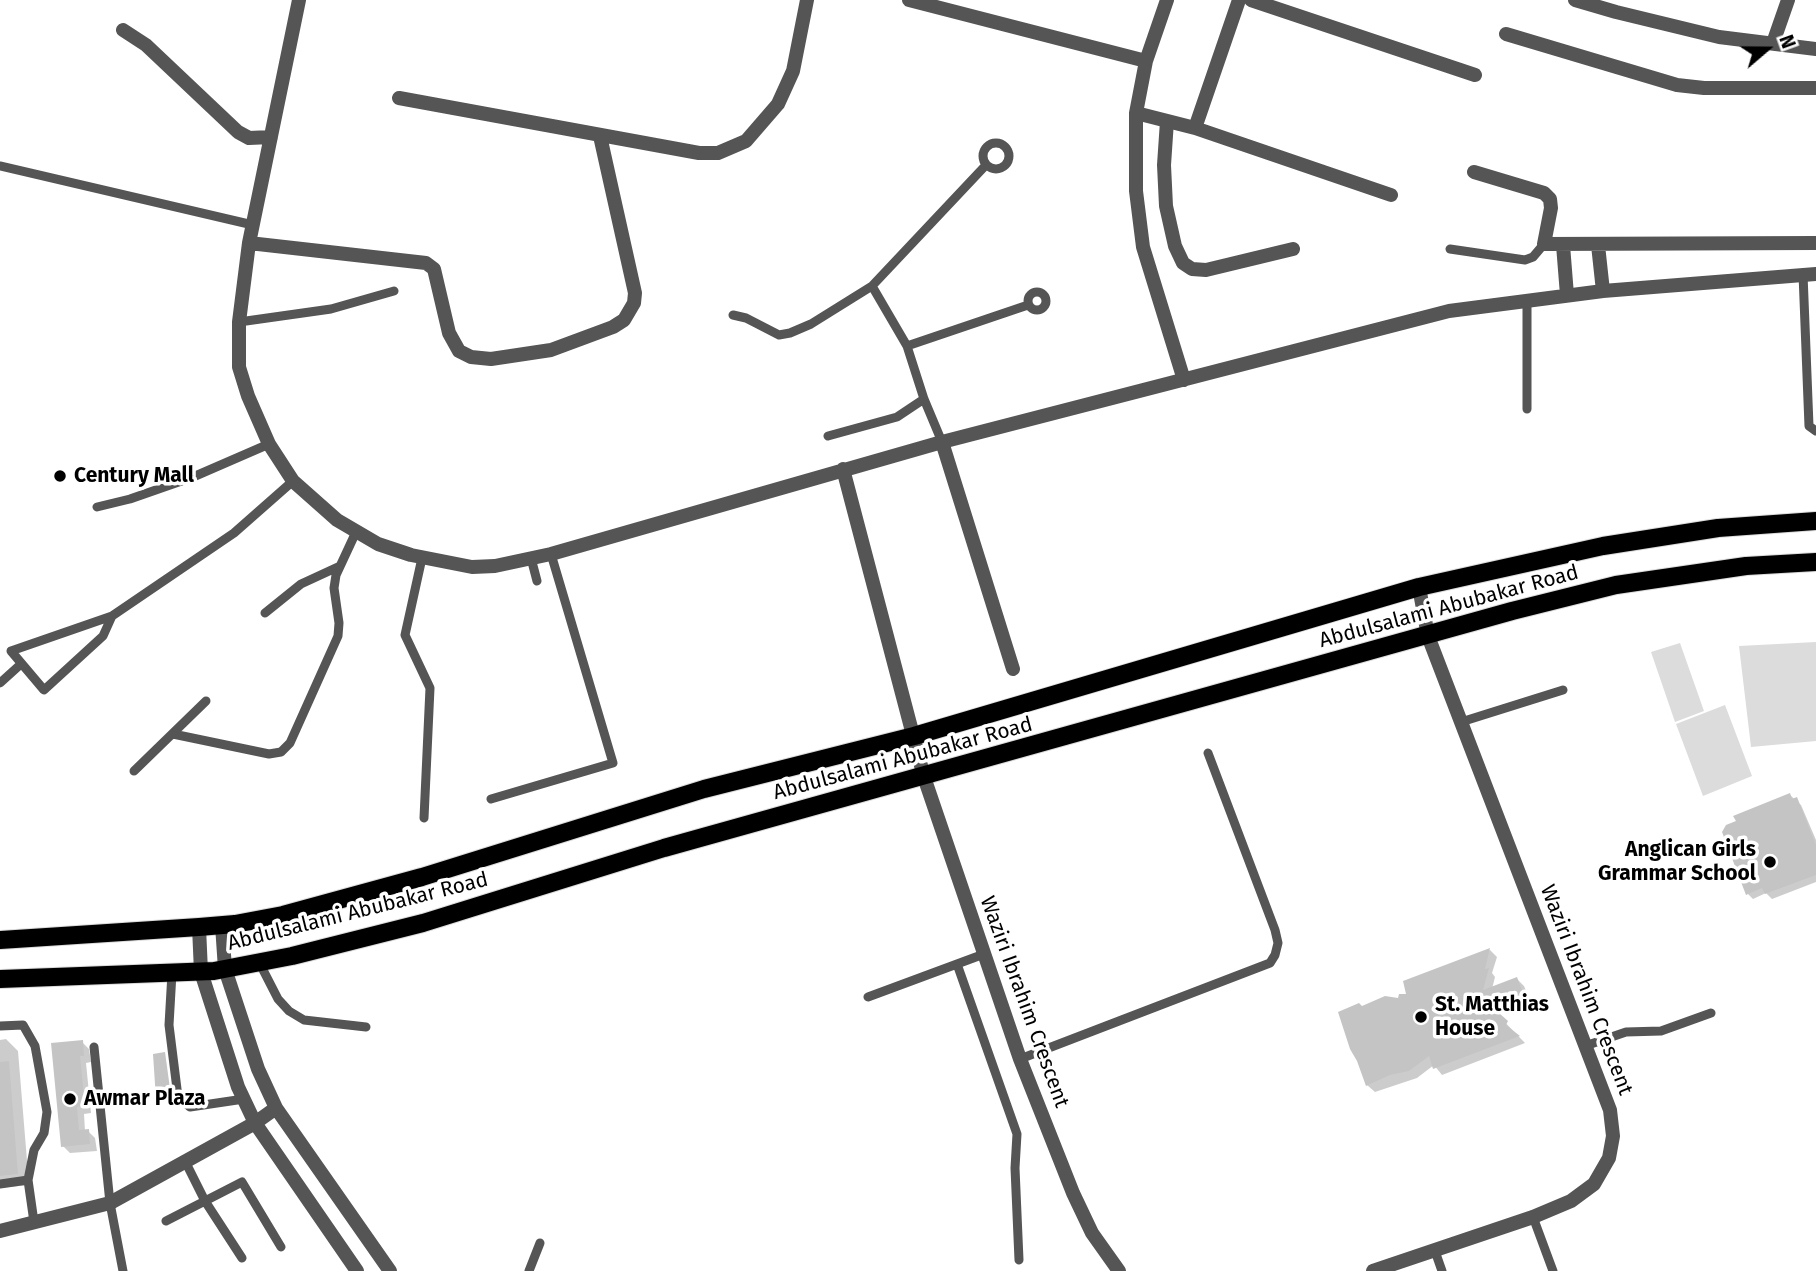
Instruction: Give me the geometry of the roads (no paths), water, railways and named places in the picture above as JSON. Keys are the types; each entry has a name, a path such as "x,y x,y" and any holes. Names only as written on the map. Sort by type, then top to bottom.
{"main road":[{"name":"Abdulsalami Abubakar Road","path":"0,940 200,927 283,915 422,877 704,789 914,736 1419,587 1603,546 1718,528 1816,522"},
{"name":"Abdulsalami Abubakar Road","path":"0,979 201,972 259,962 424,923 664,848 1512,611 1616,585 1746,566 1816,562"}],"street":[{"path":"299,0 249,243 239,322 239,367 248,396 269,444 293,481 337,520 356,532 378,544 422,558 472,567 495,566 551,554 942,442 1429,315 1603,290 1810,274"},
{"path":"399,98 600,136 699,153 718,153 746,141 778,104 793,71 807,0"},
{"path":"909,0 1146,61"},
{"path":"1167,0 1146,61 1136,113 1136,191 1143,247 1184,380"},
{"path":"1195,128 1239,0"},
{"path":"1251,0 1475,75"},
{"path":"1575,0 1719,37 1816,49"},
{"path":"1773,43 1788,0"},
{"path":"123,30 155,54 238,132 248,138 271,137"},
{"path":"1506,34 1678,85 1704,88 1816,88"},
{"path":"1136,113 1195,128 1391,195"},
{"path":"1167,121 1164,165 1166,206 1175,246 1183,263 1192,269 1206,270 1293,249"},
{"path":"249,243 426,263 434,269 449,333 459,351 471,357 491,359 551,350 613,327 624,320 634,303 635,293 600,136"},
{"path":"1474,172 1544,193 1550,199 1551,208 1544,244 1816,243"},
{"path":"1598,244 1603,290"},
{"path":"1563,245 1567,295"},
{"path":"942,442 1013,669"},
{"name":"Waziri Ibrahim Crescent","path":"844,470 924,777 1020,1059 1073,1193 1092,1233 1119,1271"},
{"name":"Waziri Ibrahim Crescent","path":"1373,1271 1533,1217 1571,1201 1594,1184 1609,1158 1613,1136 1610,1110 1428,636 1419,587"},
{"path":"222,925 225,969 258,1069 276,1108 390,1271"},
{"path":"200,927 201,972 244,1100 255,1123 357,1271"},
{"path":"0,1231 110,1203 255,1123 276,1108"}],"lane":[{"path":"733,315 747,318 779,335 811,324 872,286 986,165"},
{"path":"0,166 253,225"},
{"path":"1450,249 1525,260 1533,257 1544,244"},
{"path":"1810,274 1809,426 1816,431"},
{"path":"872,286 907,346 924,399 942,442"},
{"path":"239,322 331,309 394,291"},
{"path":"1527,300 1527,409"},
{"path":"907,346 1028,304"},
{"path":"828,436 897,417 924,399"},
{"path":"97,507 130,499 192,477 269,444"},
{"path":"112,617 103,636 44,690 11,651 112,617 234,533 293,481"},
{"path":"173,734 269,754 281,752 290,743 338,636 334,588 340,566 356,532"},
{"path":"491,799 613,763 551,554"},
{"path":"422,558 405,635 430,688 424,818"},
{"path":"531,558 537,581"},
{"path":"265,613 301,584 340,566"},
{"path":"0,683 21,664"},
{"path":"1461,722 1563,690"},
{"path":"134,771 206,701"},
{"path":"1020,1059 1270,963 1275,955 1278,943 1275,930 1209,753"},
{"path":"868,997 984,954"},
{"path":"259,962 278,999 289,1012 304,1020 366,1027"},
{"path":"957,964 1017,1134 1019,1260"},
{"path":"172,973 169,1025 178,1097 190,1107 244,1100"},
{"path":"1585,1046 1626,1032 1661,1031 1711,1013"},
{"path":"0,1026 23,1025 35,1046 47,1112 44,1133 34,1150 28,1180 34,1222"},
{"path":"94,1047 110,1203 123,1271"},
{"path":"185,1161 205,1201 242,1258"},
{"path":"0,1184 28,1180"},
{"path":"166,1222 242,1182 281,1247"},
{"path":"1533,1217 1553,1271"},
{"path":"529,1271 540,1242"},
{"path":"1435,1251 1442,1271"}],"place":[{"name":"Century Mall","path":"60,476"},
{"name":"Anglican Girls Grammar School","path":"1770,862"},
{"name":"St. Matthias House","path":"1421,1017"},
{"name":"Awmar Plaza","path":"70,1099"}]}
